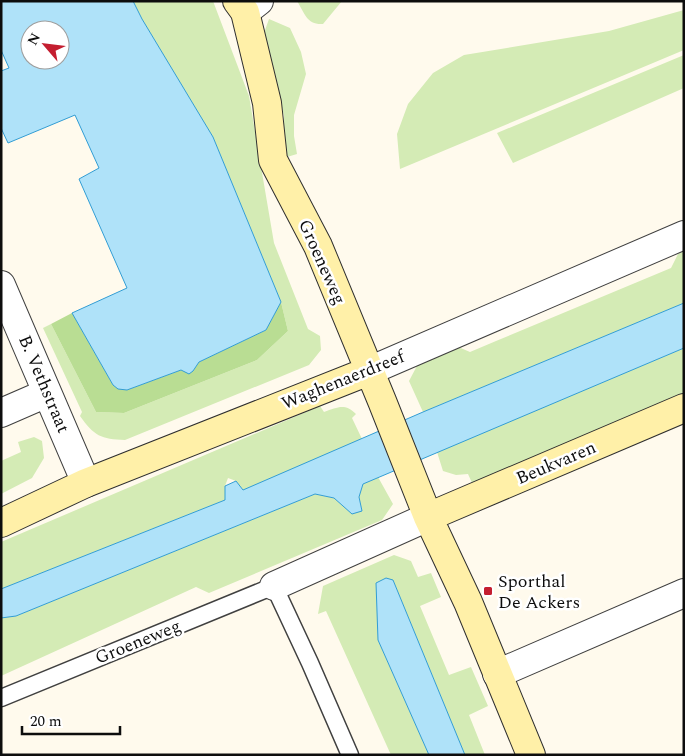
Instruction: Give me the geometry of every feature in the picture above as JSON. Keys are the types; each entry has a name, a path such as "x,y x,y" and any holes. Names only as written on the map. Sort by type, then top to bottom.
{"street":[{"name":"Groeneweg","path":"247,5 267,103 274,160 318,246 423,505 468,602 531,755"},
{"name":"Waghenaerdreef","path":"1,523 86,483 369,371 684,235"},
{"name":"B. Vethstraat","path":"1,285 86,483"},
{"path":"1,413 47,393"},
{"name":"Beukvaren","path":"423,505 684,408"},
{"name":"Groeneweg","path":"274,586 423,505"},
{"path":"497,674 683,597"}],"lane":[{"name":"Groeneweg","path":"1,698 274,586"},
{"path":"274,586 350,755"}],"green space":[{"path":"133,1 213,1 249,96 274,243 308,329 320,336 321,350 309,365 125,440 110,439 99,435 80,416 82,412 43,328 51,324 96,412 124,413 257,360 288,331 281,302 213,137"},
{"path":"297,1 342,1 323,24 318,24 310,21"},
{"path":"684,10 684,50 400,169 397,134 408,104 433,73 464,55 609,31"},
{"path":"269,19 290,28 301,52 306,74 294,115 294,136 297,154 287,157 283,142 284,116 264,33"},
{"path":"684,55 684,88 513,163 497,133"},
{"path":"684,251 684,303 423,412 409,381 419,362 456,346 470,352 671,268 678,254"},
{"path":"281,302 288,331 257,360 124,413 96,412 51,324 72,313 113,385 127,390 181,370 193,371 199,362 266,330"},
{"path":"684,348 684,394 473,485 468,474 456,475 443,471 437,452"},
{"path":"320,406 324,412 345,407 356,414 352,418 362,439 243,491 236,481 228,478 225,486 225,500 1,589 1,542"},
{"path":"34,437 42,441 44,458 32,478 1,494 1,461 21,452 18,442"},
{"path":"378,477 393,504 382,520 209,593 196,587 1,676 1,618 16,616 315,494 334,498 341,503 362,511 359,497 363,484"},
{"path":"394,555 411,561 418,577 431,573 441,597 420,606 449,675 471,667 488,706 469,715 485,755 465,755 393,580 378,640 429,755 391,755 326,611 318,614 323,586"}],"water":[{"path":"1,1 133,1 213,137 281,302 266,330 199,362 189,374 181,370 127,390 118,389 113,385 72,313 127,288 79,179 99,168 75,115 8,143 1,128 1,71 9,68 1,50"},
{"path":"684,303 684,348 363,484 359,497 362,511 352,514 334,498 315,494 16,616 1,618 1,589 225,500 225,486 236,481 243,490 423,412"},
{"path":"386,578 393,580 465,755 429,755 378,640 376,583"}],"place":[{"name":"Sporthal De Ackers","path":"488,591"}]}
